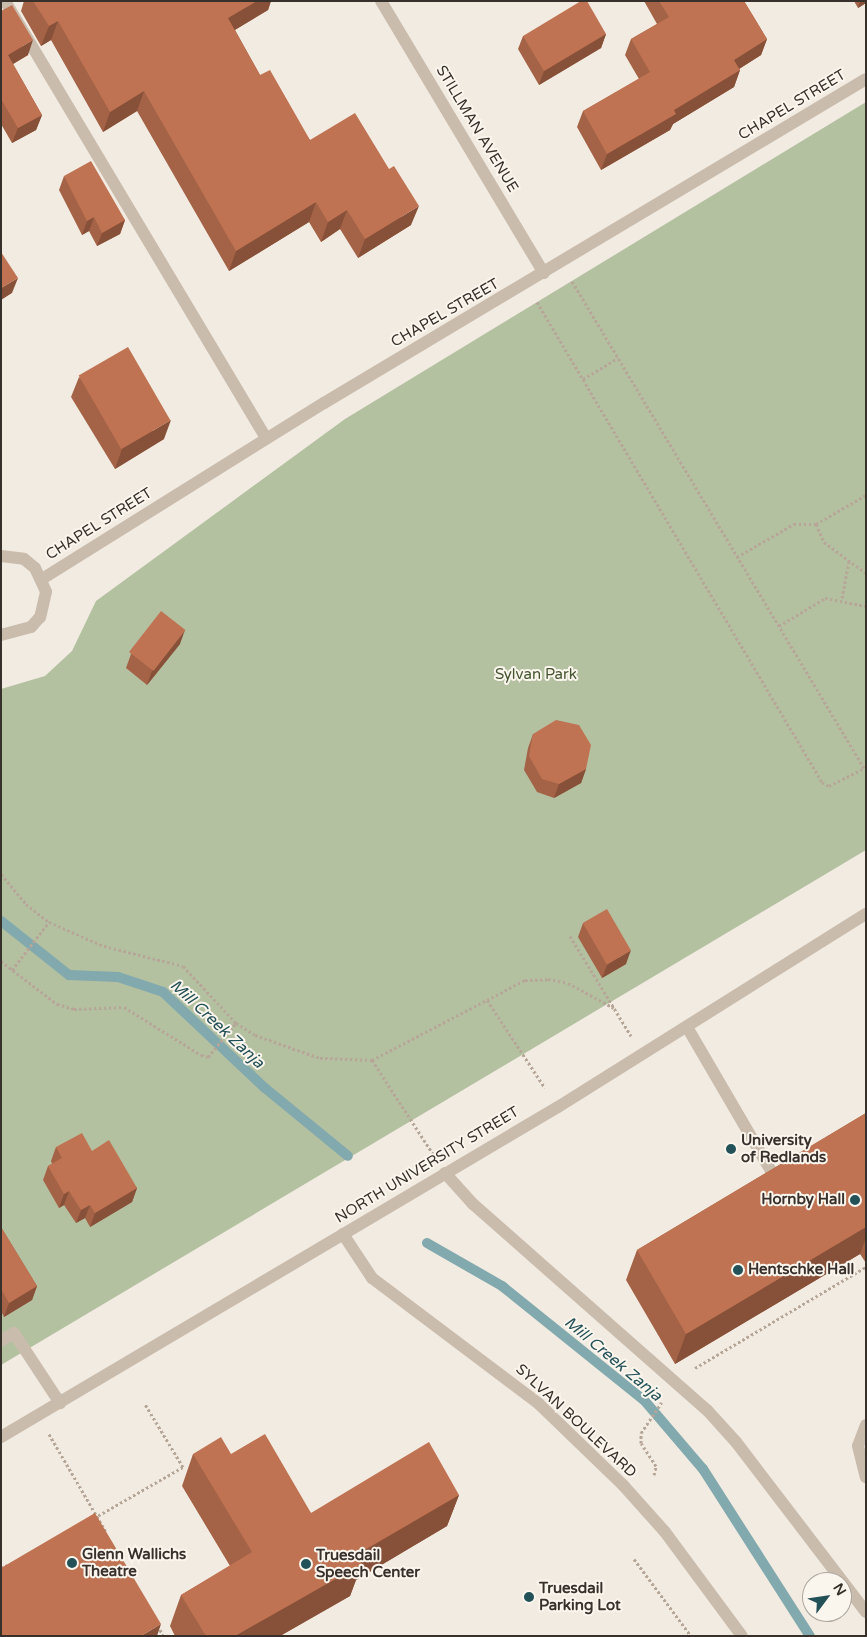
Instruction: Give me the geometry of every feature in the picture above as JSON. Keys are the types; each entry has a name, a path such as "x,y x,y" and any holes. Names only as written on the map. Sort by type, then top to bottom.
{"street":[{"path":"5,1 266,438"},
{"name":"STILLMAN AVENUE","path":"381,1 544,273"},
{"name":"CHAPEL STREET","path":"42,579 266,438 866,79"},
{"path":"1,556 24,559 42,579 46,592 40,617 19,633 1,635"},
{"name":"NORTH UNIVERSITY STREET","path":"1,1437 558,1107 866,914"},
{"path":"687,1027 771,1172"},
{"path":"445,1173 472,1204 707,1410 736,1442 866,1612"},
{"name":"SYLVAN BOULEVARD","path":"343,1234 372,1278 539,1404 623,1485 665,1532 742,1636"},
{"path":"1,1341 14,1333 60,1403"},
{"path":"866,1425 858,1446 866,1476"}],"path":[{"path":"561,263 865,767 866,772"},
{"path":"526,284 822,782 829,786 865,767"},
{"path":"583,379 618,358"},
{"path":"737,557 794,524 816,524 866,495"},
{"path":"816,524 824,542 866,573"},
{"path":"842,598 849,562"},
{"path":"779,626 825,598 842,598 866,606"},
{"path":"1,874 26,904 49,922 104,946 183,966 236,1023 255,1035 320,1058 372,1060 416,1041 525,980 548,979 568,983 614,1008"},
{"path":"12,970 49,922"},
{"path":"570,936 643,1055"},
{"path":"1,961 66,1008 124,1007 208,1057 236,1023"},
{"path":"487,1000 558,1107"},
{"path":"372,1060 445,1173"},
{"path":"692,1370 866,1267"},
{"path":"654,1475 656,1466 640,1443 641,1433 667,1395"},
{"path":"89,1521 183,1467 145,1404"},
{"path":"38,1416 108,1535"},
{"path":"634,1558 691,1636"},
{"path":"1,1568 22,1563"},
{"path":"154,1619 163,1636"}],"green space":[{"name":"Sylvan Park","path":"866,102 866,850 1,1365 1,689 45,676 72,651 96,601 345,419"}],"building":[{"path":"33,1 257,1 228,18 260,75 270,70 310,140 355,113 389,169 394,166 419,206 365,239 347,210 328,222 316,202 236,251 144,91 110,112 58,21 49,26"},
{"path":"581,1 587,1 606,34 544,71 523,36"},
{"path":"659,1 744,1 767,39 734,60 740,70 674,110 676,114 607,154 583,111 650,72 631,39 669,17"},
{"path":"12,5 33,40 8,55 42,115 18,128 1,99 1,11"},
{"path":"91,161 125,220 102,233 94,217 87,221 64,176"},
{"path":"1,252 18,278 1,288"},
{"path":"128,347 171,421 121,449 79,376"},
{"path":"161,611 185,630 153,671 129,652"},
{"path":"556,720 579,725 591,745 586,769 559,784 542,779 529,756 533,734"},
{"path":"607,909 631,951 607,965 583,923"},
{"path":"866,1113 866,1227 686,1334 637,1250"},
{"path":"82,1133 92,1151 109,1140 137,1188 95,1213 90,1205 81,1210 69,1191 64,1194 48,1166 62,1158 56,1147"},
{"path":"1,1227 37,1286 9,1303 1,1289"},
{"name":"Truesdail Speech Center","path":"265,1434 311,1513 429,1442 459,1495 356,1555 362,1564 235,1636 206,1636 181,1595 252,1552 193,1454 221,1437 231,1454"},
{"name":"Glenn Wallichs Theatre","path":"95,1513 161,1624 141,1636 1,1636 1,1568"}],"waterway":[{"name":"Mill Creek Zanja","path":"1,921 69,975 118,977 163,992 265,1088 348,1156"},
{"name":"Mill Creek Zanja","path":"427,1243 502,1286 644,1400 703,1469 810,1636"}],"place":[{"name":"University of Redlands","path":"731,1149"},
{"name":"Hornby Hall","path":"855,1200"},
{"name":"Hentschke Hall","path":"738,1270"},
{"name":"Glenn Wallichs Theatre","path":"72,1563"},
{"name":"Truesdail Speech Center","path":"306,1564"},
{"name":"Truesdail Parking Lot","path":"529,1597"}]}
